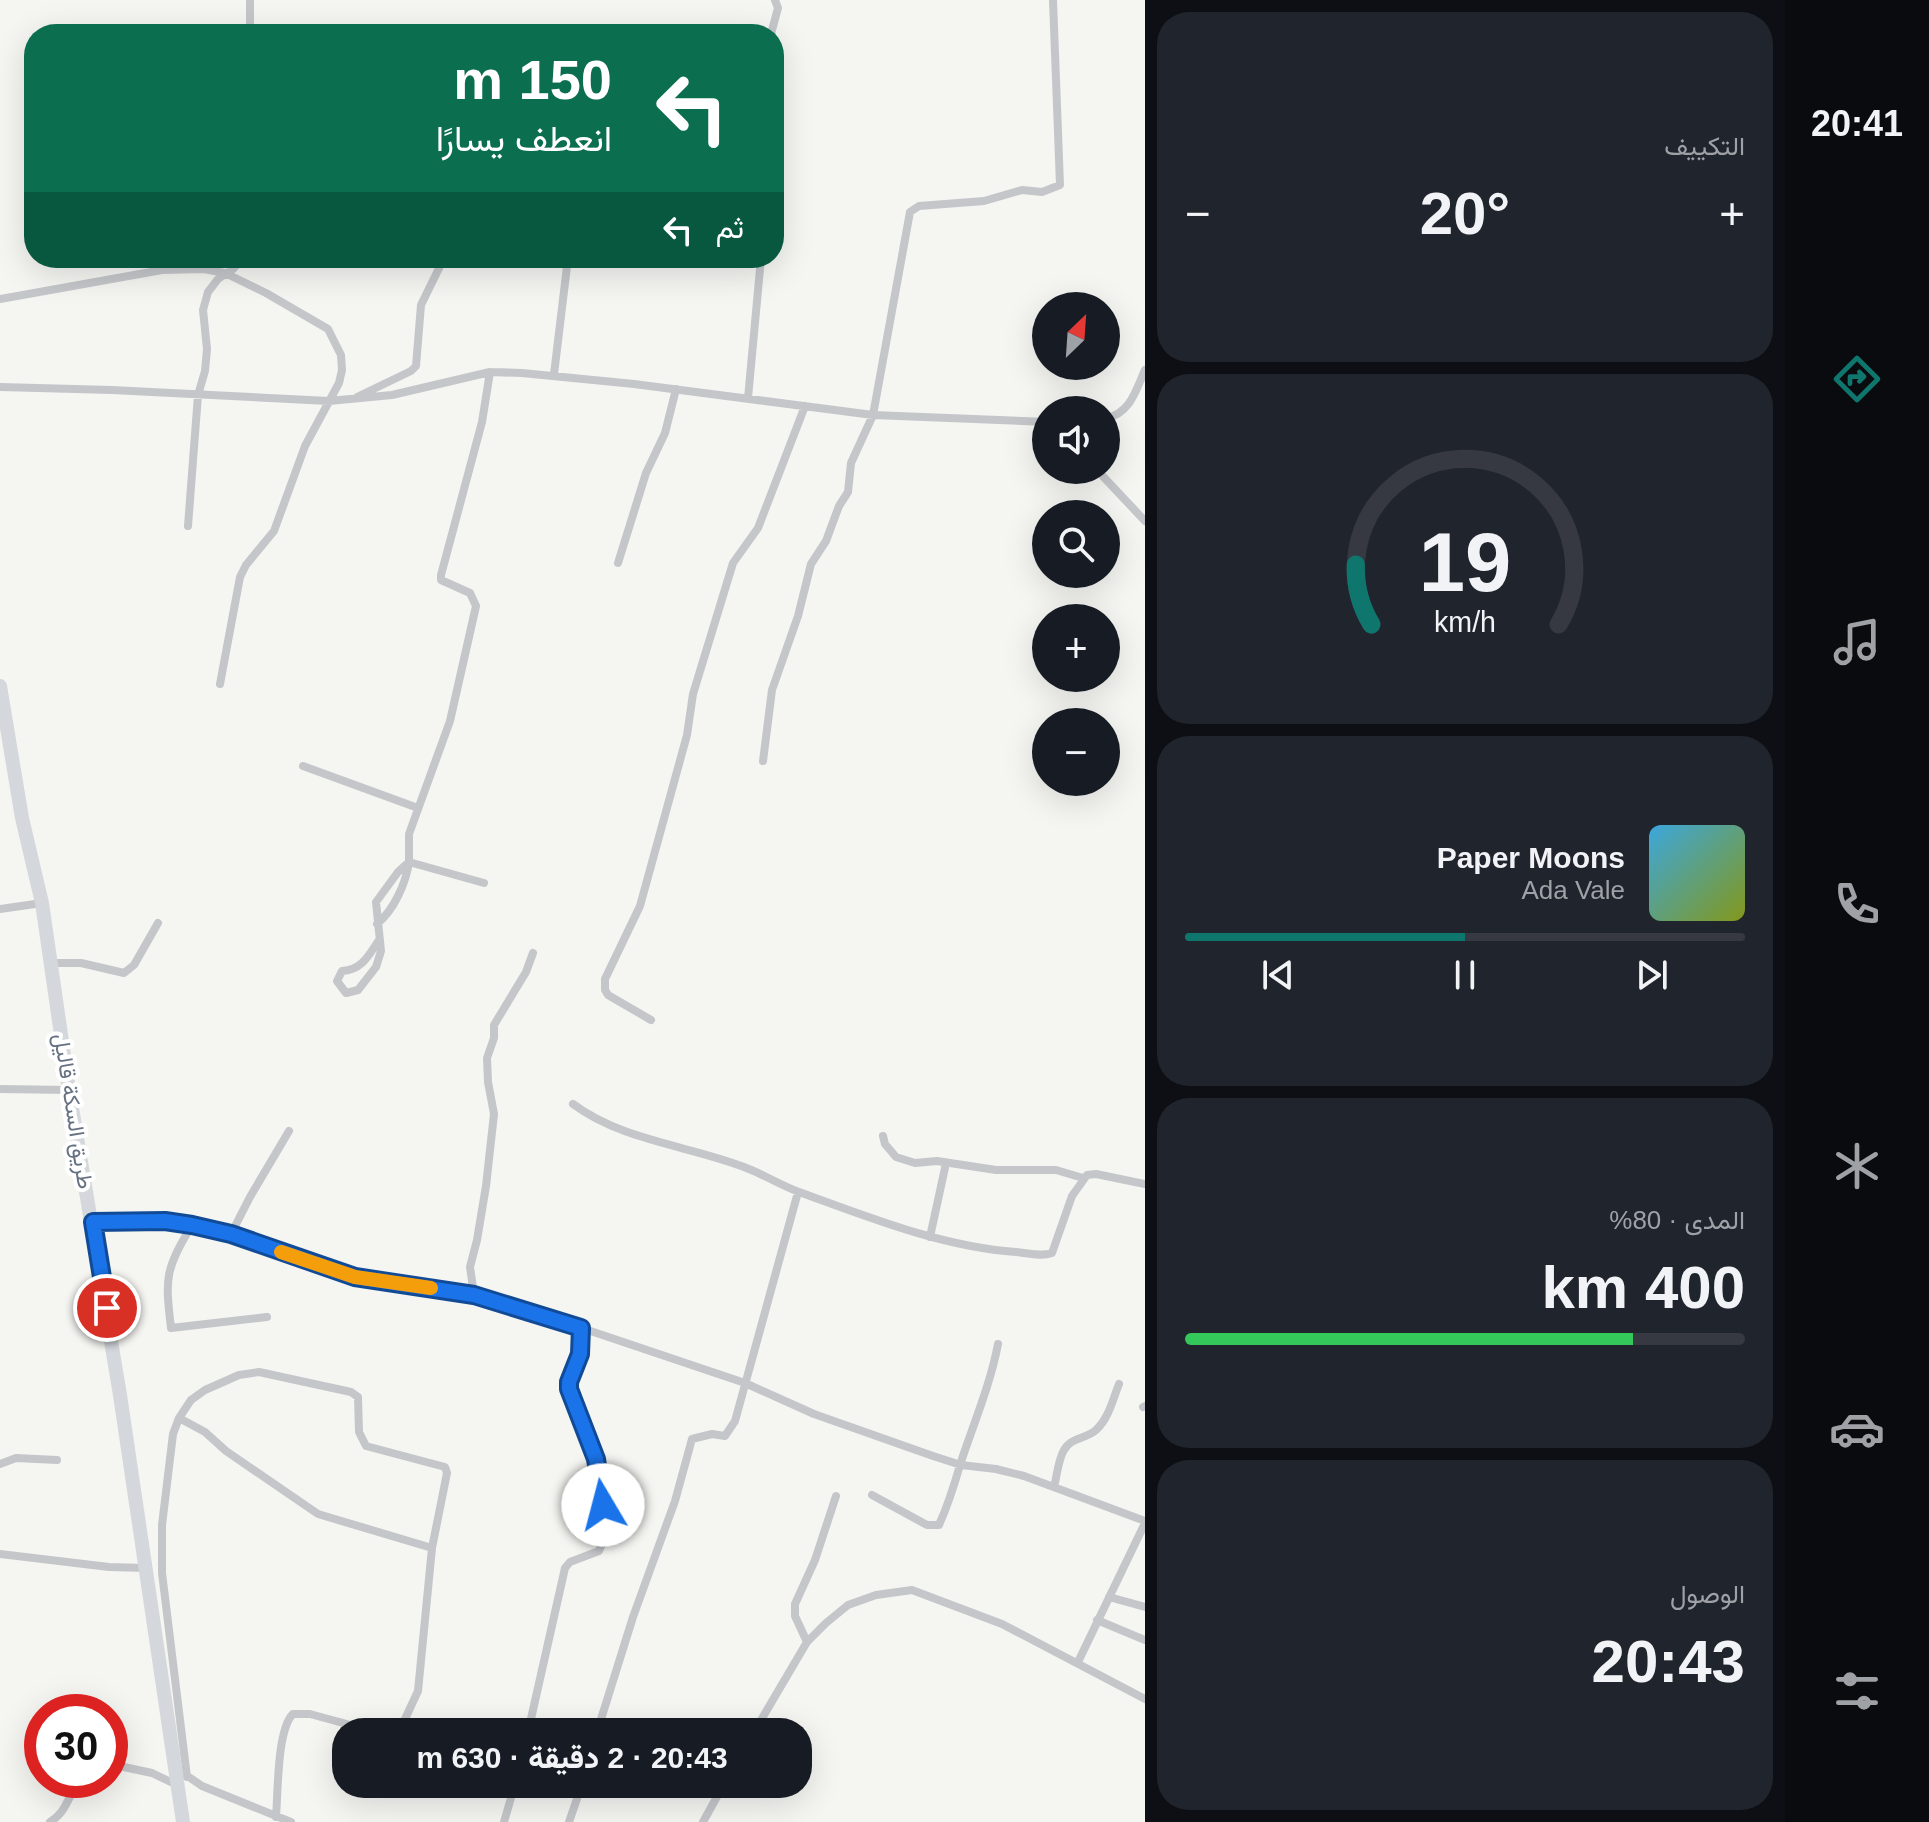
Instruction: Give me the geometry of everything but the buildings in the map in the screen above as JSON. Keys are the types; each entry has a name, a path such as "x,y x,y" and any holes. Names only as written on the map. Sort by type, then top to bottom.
{"main road":[{"name":"طريق السكة قاليل","path":"0,686 22,818 52,963 69,1090 93,1222 180,1776 182,1814"}],"street":[{"path":"250,0 250,24"},
{"path":"774,24 778,8 775,0"},
{"path":"763,761 772,690 798,616 811,564 826,541 839,506 848,492 851,463 873,415 910,212 919,206 984,201 1022,190 1042,192 1060,185 1053,0"},
{"path":"188,526 198,395 207,349 203,310 208,292 231,268"},
{"path":"349,400 399,378 416,366 421,305 439,268"},
{"path":"554,374 567,268"},
{"path":"748,398 760,268"},
{"path":"0,299 162,270 204,269 225,273 266,293 328,329 336,342 342,370 339,383 305,446 274,531 240,577 220,684"},
{"path":"1120,413 1128,406 1145,370"},
{"path":"0,387 329,401 392,395 490,372 554,374 873,415 1032,421"},
{"path":"377,924 386,917 407,878 409,834 450,721 474,617 476,606 470,593 441,580 441,575 482,422 490,372"},
{"path":"618,563 646,473 665,433 676,389"},
{"path":"651,1020 608,995 605,979 640,906 687,735 693,694 733,563 758,528 805,406"},
{"path":"1110,484 1145,521"},
{"path":"303,766 418,808"},
{"path":"409,862 484,883"},
{"path":"379,940 366,961 352,971 342,971 337,981 346,993 358,990 376,967 381,951 376,902 409,862"},
{"path":"376,902 394,900"},
{"path":"0,909 42,903"},
{"path":"52,963 81,963 124,973 134,965 158,923"},
{"path":"474,1295 470,1267 482,1213 494,1114 487,1058 494,1038 494,1025 526,972 533,953"},
{"path":"0,1089 69,1090"},
{"path":"573,1104 590,1117 622,1132 687,1147 744,1167 798,1192 930,1237 1000,1251 1049,1255 1055,1250 1072,1196 1083,1178"},
{"path":"231,1234 289,1131"},
{"path":"883,1136 889,1150 905,1161 996,1170 1056,1170 1083,1178 1096,1174 1145,1184"},
{"path":"930,1237 946,1163"},
{"path":"601,1718 633,1617 675,1501 692,1439 712,1434 725,1436 735,1421 798,1192"},
{"path":"93,1222 165,1221 192,1225 231,1234 355,1277 474,1295 638,1345 745,1383 814,1414 961,1465 996,1469 1054,1487 1145,1522 1078,1662"},
{"path":"192,1225 178,1248 166,1280 171,1328 267,1317"},
{"path":"531,1718 565,1568 570,1562 599,1551 608,1529 596,1459 569,1389 580,1354 581,1328"},
{"path":"872,1495 927,1525 939,1525 952,1498 978,1420 998,1344"},
{"path":"180,1776 162,1573 162,1525 173,1434 191,1400 205,1390 239,1375 259,1372 351,1392 358,1397 359,1432 366,1446 445,1467 447,1473 432,1548 418,1691 405,1718"},
{"path":"1054,1487 1063,1451 1075,1439 1084,1438 1095,1431 1105,1420 1119,1384"},
{"path":"179,1418 205,1432 226,1451 318,1514 432,1548"},
{"path":"0,1464 16,1458 57,1460"},
{"path":"807,1642 795,1616 795,1604 815,1560 836,1496"},
{"path":"0,1554 109,1567 146,1568"},
{"path":"762,1718 807,1642 848,1605 876,1595 912,1590 987,1618 1145,1699"},
{"path":"1109,1597 1145,1607"},
{"path":"1097,1620 1145,1640"},
{"path":"276,1817 287,1719 293,1714 310,1714 332,1720"},
{"path":"128,1768 180,1776 291,1822"},
{"path":"182,1814 187,1792 202,1786"},
{"path":"50,1822 61,1815 70,1798"},
{"path":"504,1822 511,1798"},
{"path":"569,1822 577,1798"},
{"path":"703,1822 716,1798"}],"slow traffic":[{"path":"281,1252 355,1277 431,1288"}],"route":[{"path":"107,1308 93,1222 165,1221 231,1234 355,1277 474,1295 581,1328 580,1354 569,1389 596,1459 603,1505"}]}
